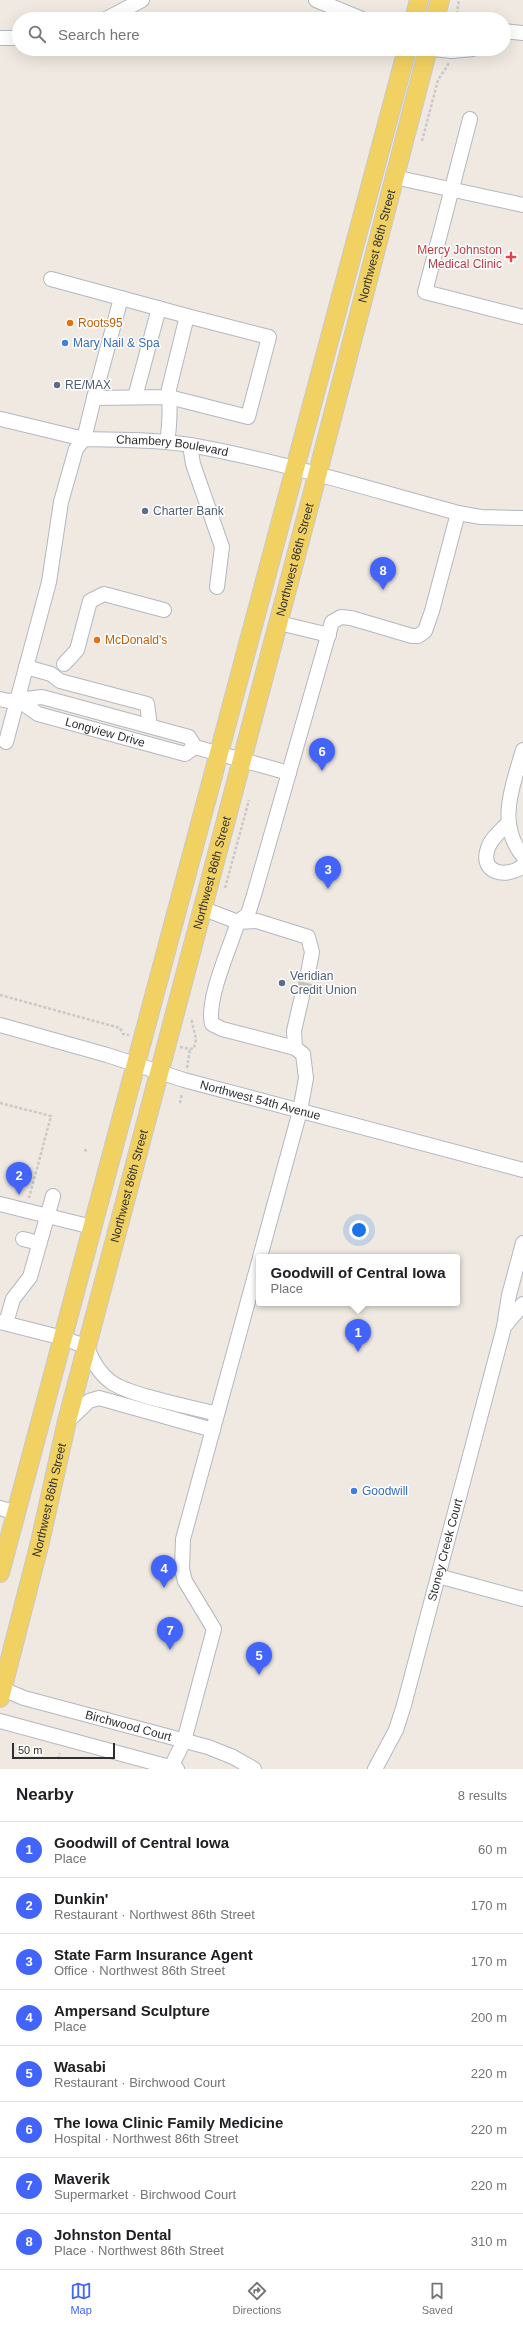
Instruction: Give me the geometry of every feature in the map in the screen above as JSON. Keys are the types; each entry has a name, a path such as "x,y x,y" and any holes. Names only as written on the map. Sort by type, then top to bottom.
{"main road":[{"path":"416,12 419,0"},
{"path":"437,12 440,0"},
{"name":"Northwest 86th Street","path":"0,1573 8,1511 63,1338 405,56"},
{"name":"Northwest 86th Street","path":"1,1692 40,1542 67,1421 204,909 426,56"}],"street":[{"path":"119,12 142,0"},
{"path":"316,0 345,12"},
{"path":"0,38 12,38"},
{"path":"470,119 426,292 523,317"},
{"path":"394,177 523,205"},
{"path":"51,279 269,337 248,417 169,397 94,398"},
{"path":"6,742 49,582 61,502 76,448 84,439 122,298"},
{"path":"135,397 159,308"},
{"path":"167,442 169,389 187,316"},
{"name":"Chambery Boulevard","path":"0,419 84,439 167,442 190,445 294,469 458,512 481,517 523,518"},
{"path":"190,445 192,464 222,547 217,587"},
{"path":"261,1254 300,1111 306,1078 305,1064 303,1054 294,1048 222,1029 212,1024 210,1014 213,998 238,922 248,914 332,622 341,617 351,618 412,636 418,636 425,631 432,611 458,512"},
{"path":"64,664 77,650 90,601 94,597 104,594 164,610"},
{"path":"279,623 329,635"},
{"path":"26,667 51,674 60,681 147,704 150,726"},
{"name":"Longview Drive","path":"0,699 18,700 42,697 189,737 195,747 242,762 289,773"},
{"name":"Longview Drive","path":"18,700 38,714 185,754 195,747"},
{"path":"523,750 509,800 508,823 512,838 523,856"},
{"path":"508,823 490,842 486,854 487,863 495,871 500,873 515,872 523,866"},
{"path":"204,909 238,922 257,921 308,937 312,952 308,973"},
{"path":"294,1048 294,1031 302,996"},
{"name":"Northwest 54th Avenue","path":"0,1025 300,1111 523,1170"},
{"path":"53,1196 30,1276 13,1299 3,1322 63,1338 87,1347 92,1359 104,1375 125,1389 217,1414"},
{"path":"0,1204 39,1215 47,1215 92,1227"},
{"path":"23,1239 39,1243"},
{"name":"Stoney Creek Court","path":"374,1769 396,1730 504,1327 509,1295 523,1243"},
{"path":"0,1721 172,1768 184,1741 214,1629 186,1581 181,1558 183,1539 256,1272"},
{"name":"Stoney Creek Court","path":"504,1327 523,1304"},
{"path":"67,1421 89,1400 99,1398 213,1430"},
{"path":"438,1576 523,1599"},
{"name":"Birchwood Court","path":"1,1692 221,1751 254,1769"}],"path":[{"path":"457,12 459,0"},
{"path":"419,147 438,80 451,56"},
{"path":"0,995 120,1028 123,1034"},
{"path":"190,1049 194,1048 196,1042 191,1026 191,1015"},
{"path":"180,1103 182,1094"},
{"path":"0,1103 51,1116 29,1199"},
{"path":"84,1150 89,1151"},
{"path":"58,1758 60,1753"}],"tunnel":[{"path":"302,996 308,973"}],"place":[{"name":"Mercy Johnston Medical Clinic","path":"511,257"},
{"name":"Roots95","path":"70,323"},
{"name":"Mary Nail & Spa","path":"65,343"},
{"name":"RE/MAX","path":"57,385"},
{"name":"Charter Bank","path":"145,511"},
{"name":"Johnston Dental","path":"383,590"},
{"name":"McDonald's","path":"97,640"},
{"name":"The Iowa Clinic Family Medicine","path":"322,771"},
{"name":"State Farm Insurance Agent","path":"328,889"},
{"name":"Veridian Credit Union","path":"282,983"},
{"name":"Dunkin'","path":"19,1195"},
{"name":"Goodwill of Central Iowa","path":"358,1352"},
{"name":"Goodwill","path":"354,1491"},
{"name":"Ampersand Sculpture","path":"164,1588"},
{"name":"Maverik","path":"170,1650"},
{"name":"Wasabi","path":"259,1675"}]}
